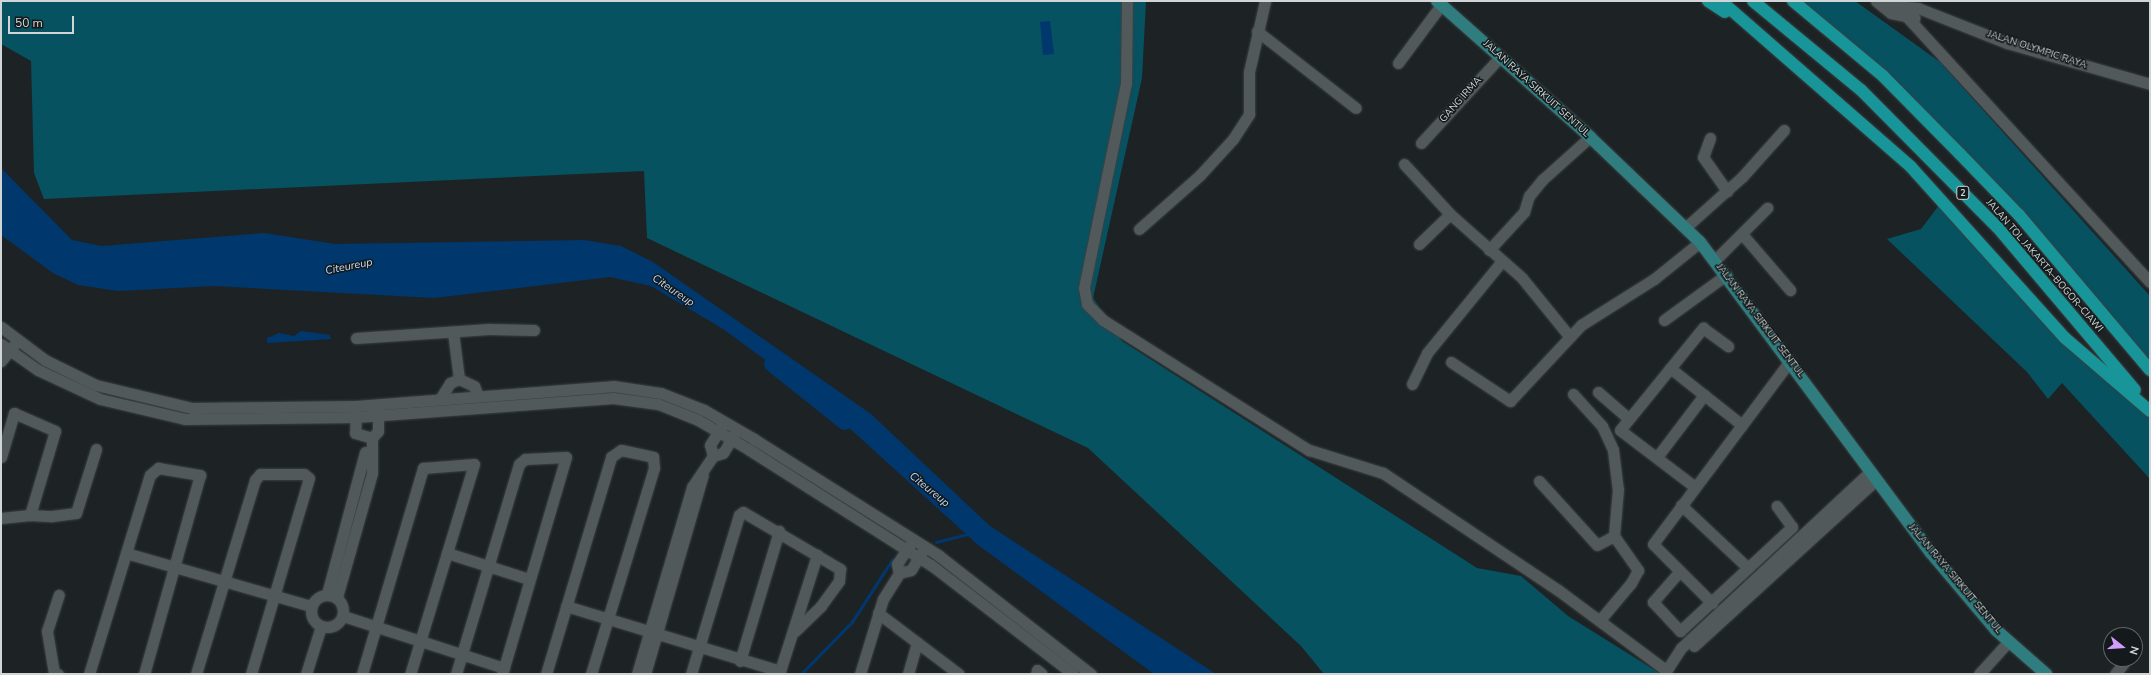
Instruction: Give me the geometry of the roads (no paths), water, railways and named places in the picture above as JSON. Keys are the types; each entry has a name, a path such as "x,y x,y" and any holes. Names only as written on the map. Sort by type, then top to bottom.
{"highway":[{"path":"1708,1 1762,35"},
{"path":"1721,1 1762,35 1911,167 2065,338 2150,409"},
{"name":"JALAN TOL JAKARTA–BOGOR–CIAWI","path":"1753,1 1861,90 1998,228 2150,409"},
{"name":"JALAN TOL JAKARTA–BOGOR–CIAWI","path":"1793,1 1883,76 1960,154 2019,215 2150,370"}],"main road":[{"name":"JALAN RAYA SIRKUIT SENTUL","path":"1439,3 1590,137 1700,242 1715,260 1873,476 1936,559 2008,642 2046,674"}],"street":[{"path":"1127,1 1126,83 1084,288 1088,304 1094,313 1309,450 1383,473 1600,620 1662,671 1668,668 1678,656 1681,648 1873,476"},
{"path":"1139,229 1200,175 1243,123 1250,104 1249,72 1257,31 1265,1"},
{"name":"JALAN OLYMPIC RAYA","path":"1879,2 1918,8 1926,13 2007,43 2150,84"},
{"name":"JALAN OLYMPIC RAYA","path":"1879,2 1891,13 1908,18"},
{"path":"1398,63 1439,3"},
{"path":"1926,13 1908,18 2150,282"},
{"path":"1257,31 1356,108"},
{"name":"GANG IRMA","path":"1421,143 1500,57"},
{"path":"1686,227 1727,191 1784,130"},
{"path":"1489,250 1524,212 1529,196 1542,180 1590,137"},
{"path":"1710,138 1703,157 1727,191"},
{"path":"1404,164 1450,214 1522,278 1570,336"},
{"path":"1715,260 1767,208"},
{"path":"1419,244 1450,214"},
{"path":"1742,234 1790,290"},
{"path":"1451,362 1510,401 1570,336 1604,308 1654,279 1700,242"},
{"path":"1412,384 1427,353 1502,261"},
{"path":"1664,320 1726,275"},
{"path":"1695,487 1657,457 1621,433 1628,418 1703,328 1728,346"},
{"path":"356,338 453,332 534,330"},
{"path":"2,332 45,360 96,385 161,402 212,409 356,412 378,416 614,398 658,404 718,432 919,557 1073,674"},
{"path":"453,332 458,379"},
{"path":"1,361 5,348 17,342"},
{"path":"5,348 66,384 153,414 224,420 356,412 378,404 614,386 638,388 684,401 738,429 926,547 1091,674"},
{"path":"1712,603 1679,572 1653,544 1790,361"},
{"path":"1670,368 1742,425"},
{"path":"458,379 474,386 478,396"},
{"path":"440,399 450,383 458,379"},
{"path":"1598,392 1628,418"},
{"path":"1572,394 1602,426 1613,450 1618,489 1614,536 1638,570 1631,583 1600,620"},
{"path":"1657,457 1704,395"},
{"path":"332,596 367,472 369,439 378,431 378,404"},
{"path":"356,412 355,433 369,439"},
{"path":"1,457 14,413 55,431 30,515"},
{"path":"645,674 653,633 692,487 703,474 713,456 710,445 724,422"},
{"path":"713,456 723,454 738,429"},
{"path":"1,518 30,515 76,514 96,450"},
{"path":"546,674 611,457 622,450 653,457 654,468 591,674"},
{"path":"343,616 463,655 503,671 566,457 525,459 519,464 463,655 456,674"},
{"path":"362,674 423,468 474,464 410,674"},
{"path":"89,674 150,475 158,468 200,475 176,567 144,674"},
{"path":"196,674 227,582 255,480 260,474 304,474 309,478 276,596 251,674"},
{"path":"1539,481 1597,545 1614,536"},
{"path":"1681,505 1748,568"},
{"path":"1679,572 1653,602 1676,629 1684,629 1792,527 1777,506"},
{"path":"691,674 739,515 749,513 840,569 841,574 821,606 795,631"},
{"path":"740,661 779,532"},
{"path":"860,674 878,613 899,573 897,564 913,540"},
{"path":"899,573 910,570 926,547"},
{"path":"126,552 311,606"},
{"path":"447,553 529,579"},
{"path":"566,606 740,661 780,671 795,631 817,555"},
{"path":"58,674 54,673 47,632 59,595"},
{"path":"332,596 343,605 343,616 337,624 321,626 311,617 311,606 317,598 332,596"},
{"path":"878,613 955,673"},
{"path":"306,674 321,626"},
{"path":"636,674 653,633"},
{"path":"908,674 917,642"},
{"path":"1979,674 2008,642"},
{"path":"1036,674 1037,670 1042,674"}],"water":[{"path":"1050,21 1054,54 1043,55 1040,22"},
{"path":"1,168 72,240 101,246 264,233 335,244 584,240 621,246 653,262 871,414 990,526 1216,674 1154,674 978,545 813,395 723,329 651,286 610,277 434,298 214,286 118,291 78,285 53,273 1,235"},
{"path":"301,331 330,335 331,339 267,343 267,338 279,333 294,336"}],"waterway":[{"name":"Citeureup","path":"772,364 845,422"},
{"path":"936,542 969,534"},
{"path":"801,674 852,622 892,560"}]}
